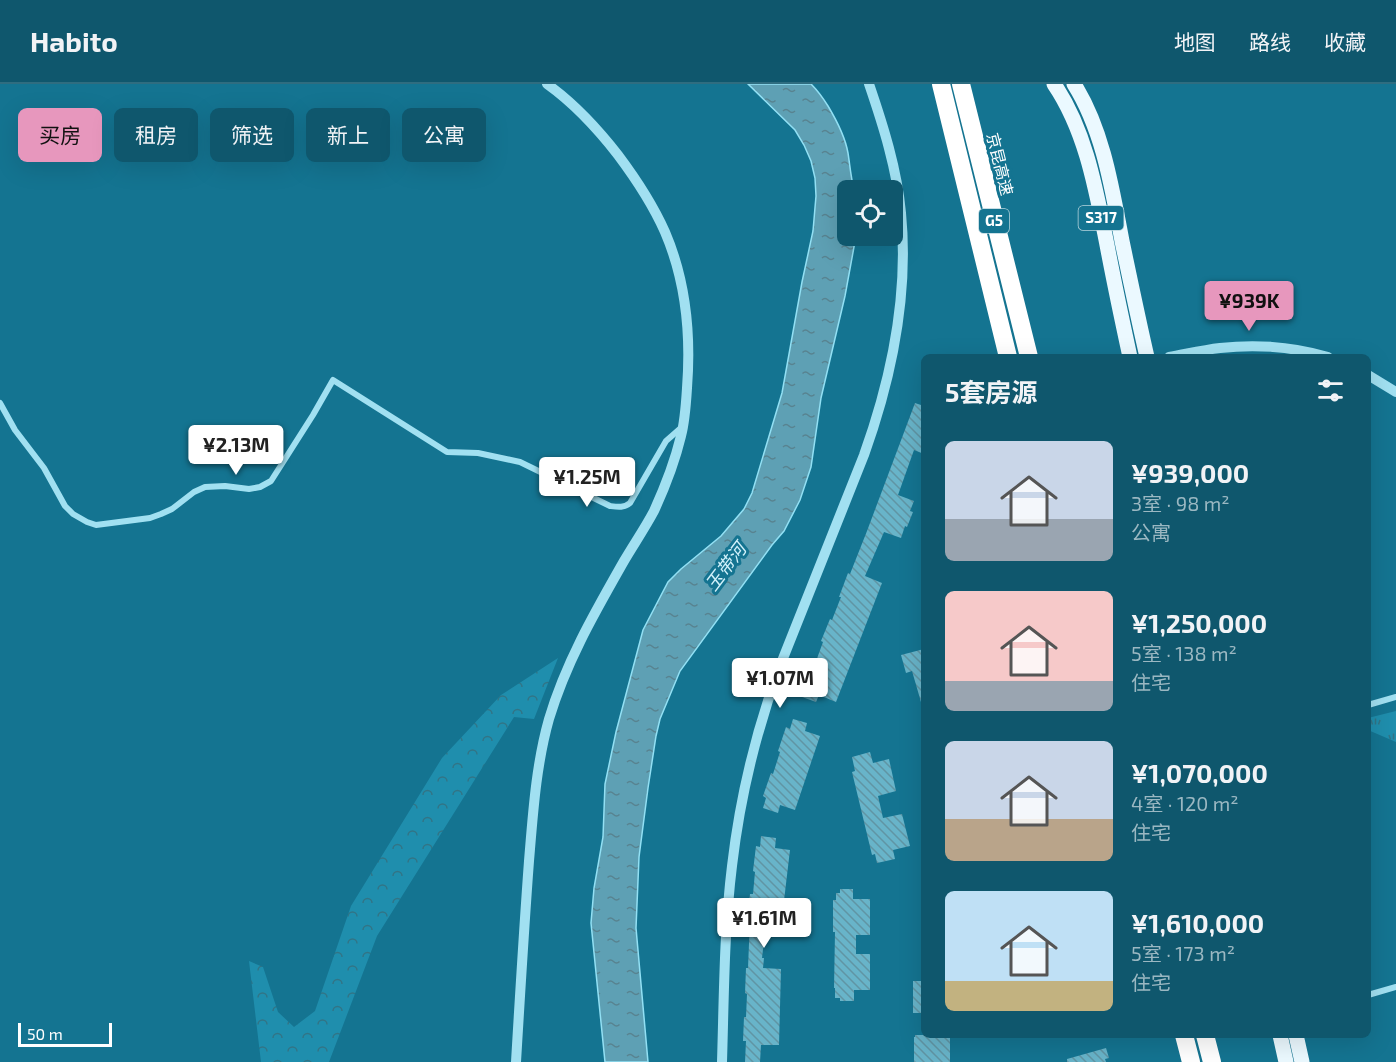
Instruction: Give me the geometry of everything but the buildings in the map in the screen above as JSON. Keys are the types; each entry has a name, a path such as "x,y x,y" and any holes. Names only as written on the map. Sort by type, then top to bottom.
{"highway":[{"name":"G5","path":"941,84 1007,354"},
{"name":"京昆高速","path":"961,84 1028,354"},
{"path":"1185,1038 1191,1062"},
{"path":"1206,1038 1212,1062"}],"main road":[{"name":"S317","path":"1054,84 1067,105 1087,156 1129,354"},
{"name":"S317","path":"1074,84 1082,98 1102,152 1146,354"},
{"path":"1281,1038 1286,1062"},
{"path":"1297,1038 1302,1062"}],"street":[{"path":"516,1062 533,809 549,720 562,680 582,637 652,514 668,476 681,437 688,378 688,333 679,274 659,219 642,190 606,139 579,109 547,84"},
{"path":"722,1062 731,867 741,805 752,757 769,695 884,398 900,317 903,242 898,188 889,148 869,84"},
{"path":"1185,354 1218,348 1250,346 1318,354"},
{"path":"1371,377 1396,392"},
{"path":"0,403 15,430 44,468 65,506 73,514 96,525 150,518 176,507 194,492 205,487 225,486 249,489 260,487 271,481 333,380 447,452 478,453 520,462 610,506 626,506 630,503 666,441 683,427"},
{"path":"1371,704 1396,697"},
{"path":"1371,994 1396,987"}],"green space":[{"path":"558,658 534,719 514,717 377,936 329,1062 261,1062 249,961 263,967 278,1012 294,1027 315,1011 351,906 442,758 501,695"},
{"path":"1396,711 1396,742 1371,731 1371,717"}],"water":[{"name":"玉带河","path":"748,84 811,84 828,106 847,147 852,180 837,180 837,246 854,246 821,398 811,467 800,500 784,531 680,671 660,719 639,857 636,928 648,1062 605,1062 591,923 594,888 603,837 605,784 643,630 668,582 721,536 744,509 752,493 782,393 813,231 816,196 811,161 795,130"}]}
